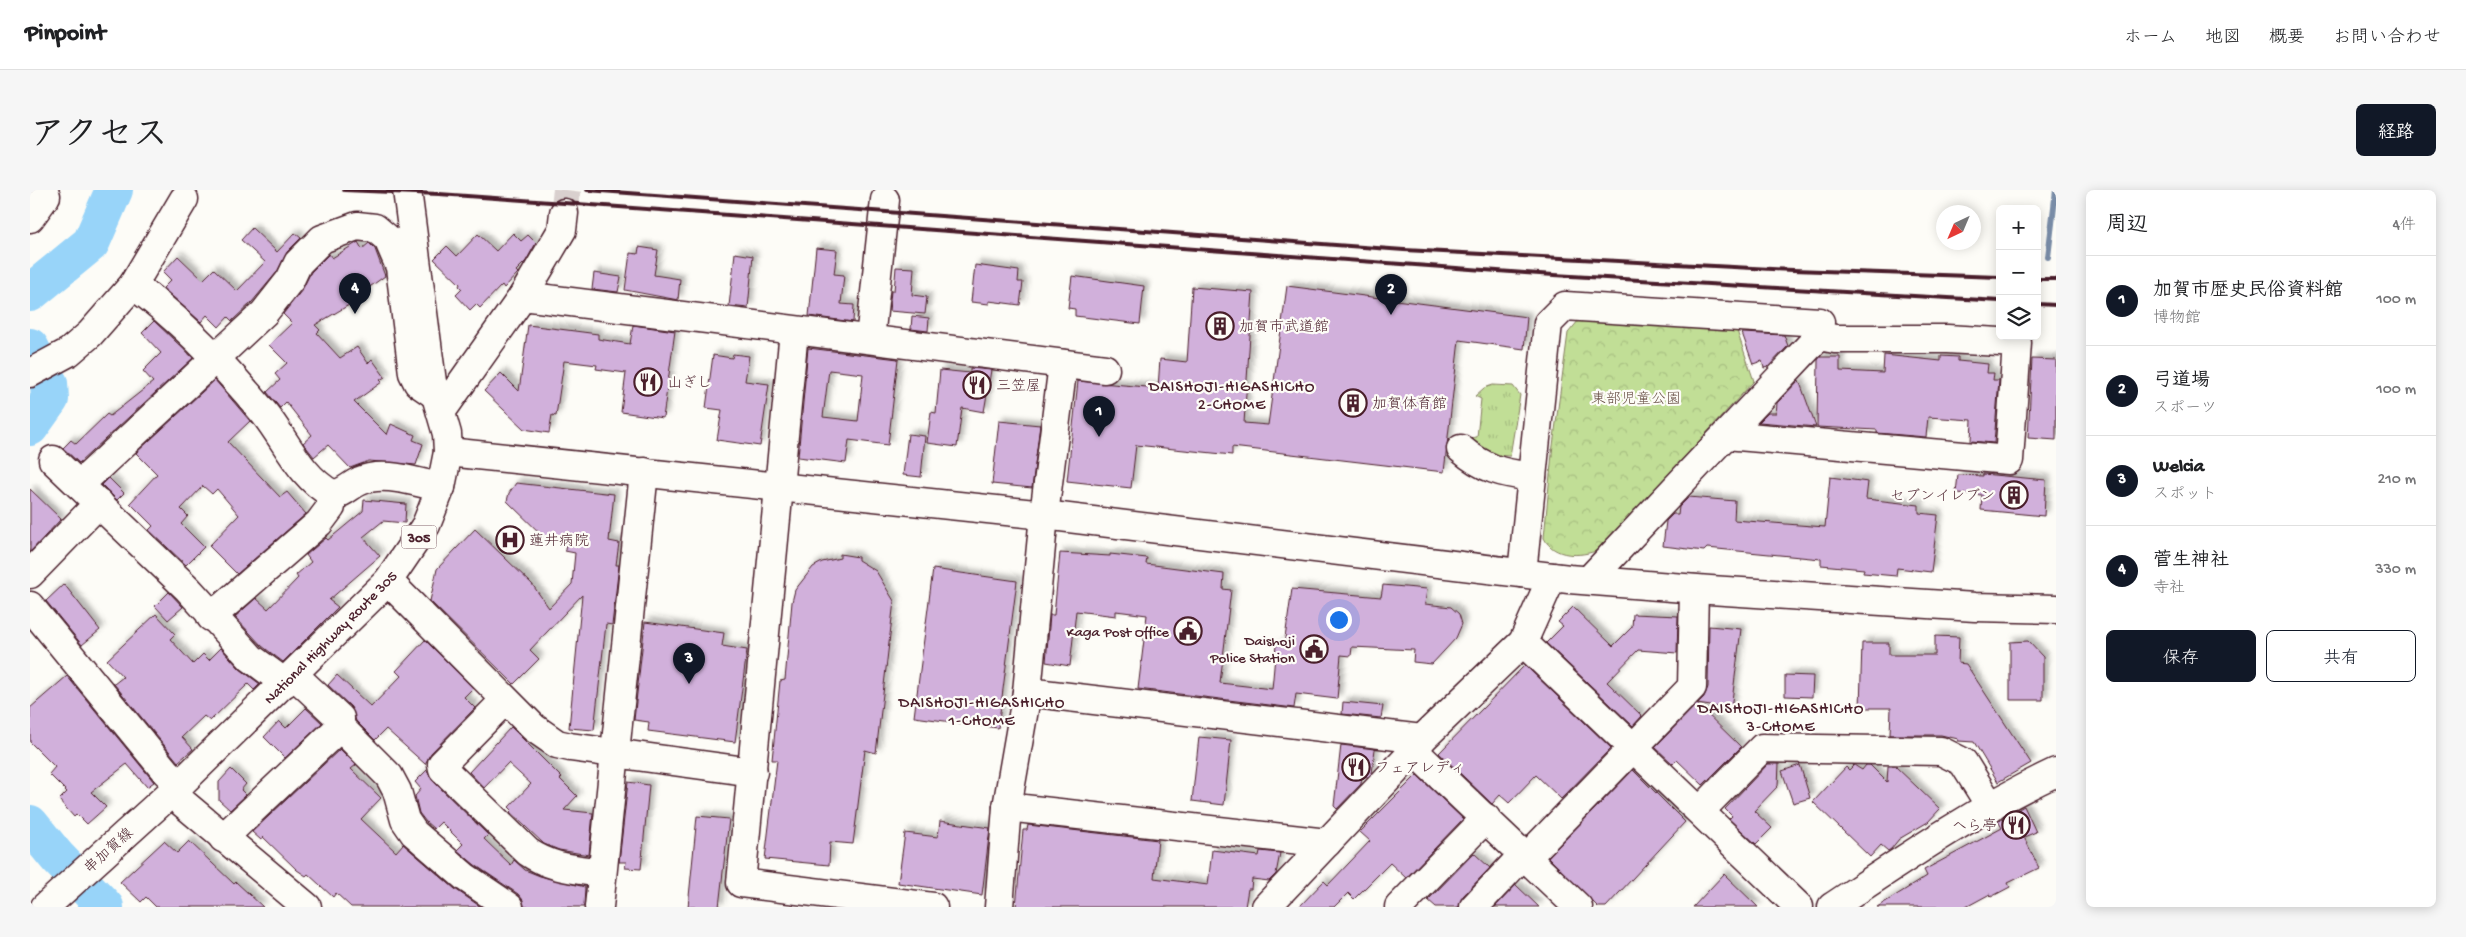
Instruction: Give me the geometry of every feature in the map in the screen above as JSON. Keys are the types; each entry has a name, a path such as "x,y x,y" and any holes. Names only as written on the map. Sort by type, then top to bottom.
{"main road":[{"name":"National Highway Route 305","path":"176,789 388,581 426,525 441,487 448,452 447,434 438,403 407,190"},
{"path":"30,218 46,196"},
{"path":"30,373 68,352 144,292 184,199"},
{"path":"870,339 885,200"},
{"path":"30,574 89,494 216,357 264,312 290,280 298,263 322,239 357,226 375,228 388,239 400,267 413,373 418,383 438,403 523,296 562,230 564,213"},
{"path":"144,292 216,357 265,415 318,487 332,494 342,494 360,481 381,477 441,487"},
{"path":"523,296 794,332 870,339 1104,369"},
{"path":"1522,573 1548,323 1565,306 1820,322 1819,336 1589,580"},
{"path":"794,332 741,883 933,907"},
{"path":"1726,435 2009,460 2017,343 1947,339 1835,339 1819,336"},
{"path":"999,907 1007,807 1027,692 1044,515 1063,364"},
{"path":"1461,448 1477,463 1494,470 1532,477"},
{"path":"448,452 1044,515 1552,577 1694,589 1975,607 2056,609"},
{"path":"53,460 188,589 211,617 251,658 289,679 340,718 340,727 389,776 397,791 405,820 414,833 465,876 509,907"},
{"path":"598,907 616,754 644,472"},
{"path":"211,617 319,523 330,506 332,494"},
{"path":"1266,907 1418,745 1523,642 1552,577"},
{"path":"388,581 534,728 557,744 616,754 753,772"},
{"path":"1474,907 1692,687 1694,589"},
{"path":"30,606 166,772 176,789 223,838 307,907"},
{"path":"1523,642 1799,907"},
{"path":"1027,692 1418,745 1486,818 1578,907"},
{"path":"505,700 442,764 442,769 528,852 540,861 561,867 602,873"},
{"path":"223,838 340,727"},
{"path":"1700,811 1762,748 1941,751 1964,762 1991,807"},
{"path":"1832,907 1922,846 2024,787 2056,772"},
{"name":"串加賀線","path":"45,907 176,789"},
{"path":"1007,807 1327,842"},
{"path":"1399,907 1486,818"}],"green space":[{"name":"東部児童公園","path":"1579,320 1736,328 1754,381 1599,550 1576,555 1554,549 1548,545 1544,538 1552,453 1568,333"},
{"path":"1493,385 1513,386 1520,395 1510,456 1486,455 1469,438 1477,437 1481,399 1475,396 1484,388"}],"building":[{"path":"252,228 277,252 295,233 301,238 287,252 277,272 252,302 232,321 228,317 219,327 207,315 201,322 163,288 171,280 163,272 178,256 203,280 214,269 237,291 265,262 241,240"},
{"path":"513,233 521,241 528,235 536,243 526,261 516,271 518,273 504,288 502,285 480,308 476,304 470,310 456,295 462,289 459,286 460,284 434,259 447,246 457,256 478,234 496,251"},
{"path":"358,242 362,249 369,243 375,249 385,276 353,299 354,302 315,325 320,330 317,333 340,358 357,347 368,363 372,359 385,377 380,380 382,382 354,402 387,435 391,424 415,435 413,440 423,444 416,465 369,461 350,468 328,445 314,457 303,443 312,435 286,402 280,408 267,392 280,380 275,374 287,363 269,345 292,323 283,314 302,290 311,272 329,254 332,258"},
{"path":"639,247 658,250 654,275 680,279 678,300 625,290 630,253 638,254"},
{"path":"816,248 837,250 834,274 844,275 841,304 854,305 853,322 809,316"},
{"path":"735,253 753,256 748,308 729,306"},
{"path":"975,265 1019,271 1018,282 1023,282 1020,305 989,301 989,304 971,302"},
{"path":"896,267 914,268 912,295 927,297 925,314 889,311 891,291 894,291"},
{"path":"594,273 621,277 618,292 592,289"},
{"path":"1072,276 1144,286 1140,324 1075,316 1075,309 1068,308"},
{"path":"1287,286 1527,317 1524,349 1459,340 1444,472 1232,447 1232,455 1136,445 1131,488 1067,481 1078,381 1158,388 1160,359 1187,362 1192,287 1253,292 1244,423 1268,425"},
{"path":"912,316 929,318 928,331 911,329"},
{"path":"154,321 193,358 79,463 63,448 71,440 76,444 107,414 110,416 153,382 143,371 161,353 142,333"},
{"path":"528,325 598,334 598,339 630,344 633,325 675,331 663,418 621,412 626,373 596,369 597,365 564,361 556,416 552,415 549,433 524,429 484,391 501,373 519,391"},
{"path":"1742,333 1784,335 1788,346 1768,367 1764,368 1762,361 1753,364"},
{"path":"808,348 898,359 888,445 849,440 846,463 798,457","holes":["829,370 863,374 858,421 823,417"]},
{"path":"733,354 749,356 745,381 769,384 760,446 717,440 722,410 706,408 713,355 732,358"},
{"path":"1884,355 1941,361 1941,356 1958,357 1958,361 1988,364 1987,373 1994,373 1993,380 1999,380 1994,443 1971,441 1972,420 1928,417 1926,437 1877,433 1877,430 1817,427 1818,360 1820,357 1840,357 1840,371 1883,373"},
{"path":"2032,359 2056,360 2056,440 2028,438"},
{"path":"970,368 991,370 984,412 962,408 957,447 927,443 931,412 936,413 940,370 970,373"},
{"path":"215,380 250,421 228,442 280,497 287,492 306,514 237,574 209,546 239,515 217,489 212,494 203,486 181,509 188,516 181,524 204,547 186,565 149,530 153,526 130,503 157,474 136,453"},
{"path":"1799,380 1816,427 1759,422 1768,413 1776,413 1777,403"},
{"path":"999,421 1040,425 1032,488 992,484"},
{"path":"908,434 925,436 921,477 903,475"},
{"name":"セブンイレブン","path":"1983,474 2046,480 2044,516 1981,510 1982,495 1956,493 1958,475 1983,476"},
{"path":"1830,477 1868,482 1866,499 1919,505 1919,513 1938,515 1931,572 1897,568 1896,576 1863,573 1864,569 1821,565 1821,559 1707,548 1704,551 1663,546 1666,521 1673,514 1678,514 1679,507 1689,497 1735,501 1734,520 1825,527"},
{"path":"109,478 124,493 117,500 102,485"},
{"path":"516,483 614,494 609,541 619,543 616,565 619,565 612,625 606,624 594,730 569,728 582,595 530,650 539,659 514,684 430,601 437,569 475,529 532,584 549,608 572,584 575,553 565,551 566,540 547,540 507,501 509,493"},
{"path":"30,489 61,519 30,552"},
{"path":"364,500 406,504 405,523 383,521 363,537 380,556 329,600 338,607 283,662 262,646 235,617 256,598 268,609 298,578 296,575 311,562 306,555 326,538 328,540 363,511"},
{"path":"1060,553 1110,556 1110,554 1147,558 1146,564 1224,574 1223,589 1231,590 1220,683 1272,689 1276,645 1284,645 1292,589 1381,597 1383,585 1427,589 1425,604 1451,607 1459,614 1462,624 1456,638 1432,664 1413,662 1414,650 1352,647 1351,656 1341,655 1337,699 1296,694 1294,708 1138,689 1147,615 1116,611 1116,616 1076,611 1070,666 1046,662 1050,615 1054,615"},
{"path":"840,554 858,557 858,560 876,571 894,601 876,753 865,750 853,844 830,842 829,865 765,859 777,760 772,760 780,681 785,680 792,602 795,590 813,567 822,562 840,558"},
{"path":"933,569 1017,581 998,728 914,717"},
{"path":"64,584 100,630 82,645 46,601"},
{"path":"169,592 183,607 168,620 155,606"},
{"path":"1573,607 1613,646 1632,627 1633,614 1678,616 1677,653 1638,650 1607,682 1642,716 1633,726 1546,643 1563,626 1558,622"},
{"path":"156,614 175,634 170,639 193,664 203,654 209,660 221,648 240,669 260,684 254,690 248,684 210,721 204,716 182,737 193,749 178,762 114,684 123,677 107,660"},
{"path":"645,622 724,633 722,646 747,650 735,742 648,731 649,722 634,720"},
{"path":"1709,626 1741,629 1731,709 1697,704 1704,697 1708,687"},
{"path":"1935,636 1959,637 1958,663 1966,664 2031,763 1998,782 1974,742 1958,741 1958,739 1941,735 1890,735 1891,708 1860,708 1862,643 1889,643 1889,655 1935,655"},
{"path":"425,640 473,688 464,697 475,708 431,753 425,764 386,729 375,740 356,721 351,707 328,685 337,675 371,707 401,676 396,671"},
{"path":"2028,641 2043,657 2043,700 2010,700 2010,642"},
{"path":"1525,665 1611,748 1561,799 1536,775 1509,803 1500,795 1492,804 1439,753"},
{"path":"1785,675 1813,676 1812,697 1785,696"},
{"path":"67,676 154,782 147,787 127,764 91,792 106,807 87,824 77,814 74,817 59,800 67,792 49,774 55,767 30,742 30,708"},
{"path":"1343,702 1383,706 1381,718 1342,714"},
{"path":"1697,704 1741,747 1703,785 1677,760 1673,764 1655,747"},
{"path":"306,708 322,723 285,758 264,737 279,721 286,728"},
{"path":"511,727 562,778 560,779 577,796 564,810 593,813 589,855 559,850 544,844 510,812 512,810 509,807 531,784 508,763 484,788 469,772"},
{"path":"1199,737 1231,740 1224,805 1192,801"},
{"path":"1341,745 1375,749 1372,773 1368,777 1362,776 1361,784 1337,809 1334,806"},
{"path":"340,749 356,765 351,769 381,798 361,819 396,852 403,844 455,889 481,907 351,907 336,893 333,897 308,874 306,876 297,870 263,837 261,840 252,832"},
{"path":"1768,764 1779,764 1778,786 1754,811 1772,828 1756,844 1729,819 1732,816 1725,809"},
{"path":"1800,765 1810,798 1793,803 1782,771"},
{"path":"1854,765 1862,770 1866,765 1870,765 1887,782 1888,766 1895,766 1940,809 1928,822 1899,839 1891,849 1888,851 1881,845 1870,857 1813,802 1846,767 1849,770"},
{"path":"231,769 246,784 241,790 246,795 230,810 219,800 219,782"},
{"path":"427,770 432,780 488,835 484,839 511,865 514,860 525,870 540,876 585,887 584,907 524,907 523,900 518,894 475,865 457,850 463,844 441,822 434,829 419,813 415,796 421,789 415,782"},
{"path":"1633,770 1685,822 1606,907 1598,907 1548,857"},
{"path":"1417,775 1463,819 1406,878 1390,863 1354,899 1348,893 1334,907 1299,907 1324,881 1328,885 1370,841 1360,832"},
{"path":"628,782 649,785 641,869 625,868 626,862 619,862"},
{"path":"2024,806 2036,832 2024,837 2039,868 2008,883 2010,887 1991,897 1990,894 1966,907 1877,907 1927,876 1924,870 2002,828 1998,821"},
{"path":"697,816 729,819 719,907 688,907"},
{"path":"940,821 990,828 982,895 898,883 905,833 938,837"},
{"path":"1028,825 1158,840 1154,878 1208,885 1212,850 1259,856 1260,851 1280,853 1276,874 1269,881 1252,879 1245,907 1016,907 1023,830 1027,830"},
{"path":"164,841 177,853 189,841 234,884 236,882 263,907 156,907 146,897 141,902 120,882"},
{"path":"1474,853 1490,868 1463,896 1459,907 1436,907 1428,900"},
{"path":"1724,874 1758,907 1693,907"},
{"path":"1516,885 1539,907 1495,907"}],"waterway":[{"path":"30,293 91,243 114,190"},
{"path":"2048,257 2056,190"},
{"path":"30,347 38,363"},
{"path":"30,427 50,399 49,383"},
{"path":"30,824 57,857 105,907"}],"tunnel":[{"path":"564,213 567,190"}],"railway":[{"path":"344,190 439,194 1554,275 1996,301"},
{"path":"587,190 1404,250 1793,270 1996,277"},
{"path":"2041,279 2056,279"},
{"path":"2041,304 2056,305"}],"place":[{"name":"菅生神社","path":"355,314"},
{"name":"弓道場","path":"1391,315"},
{"name":"加賀市武道館","path":"1220,326"},
{"name":"山ぎし","path":"648,382"},
{"name":"三笠屋","path":"977,385"},
{"name":"加賀体育館","path":"1353,403"},
{"name":"加賀市歴史民俗資料館","path":"1099,437"},
{"name":"セブンイレブン","path":"2014,495"},
{"name":"蓮井病院","path":"510,540"},
{"name":"Kaga Post Office","path":"1188,631"},
{"name":"Daishoji Police Station","path":"1314,649"},
{"name":"Welcia","path":"689,684"},
{"name":"フェアレディ","path":"1356,767"},
{"name":"へら亭","path":"2016,825"}],"district":[{"name":"DAISHOJI-HIGASHICHO 2-CHOME","path":"1232,394"},
{"name":"DAISHOJI-HIGASHICHO 1-CHOME","path":"982,710"},
{"name":"DAISHOJI-HIGASHICHO 3-CHOME","path":"1781,716"}]}
